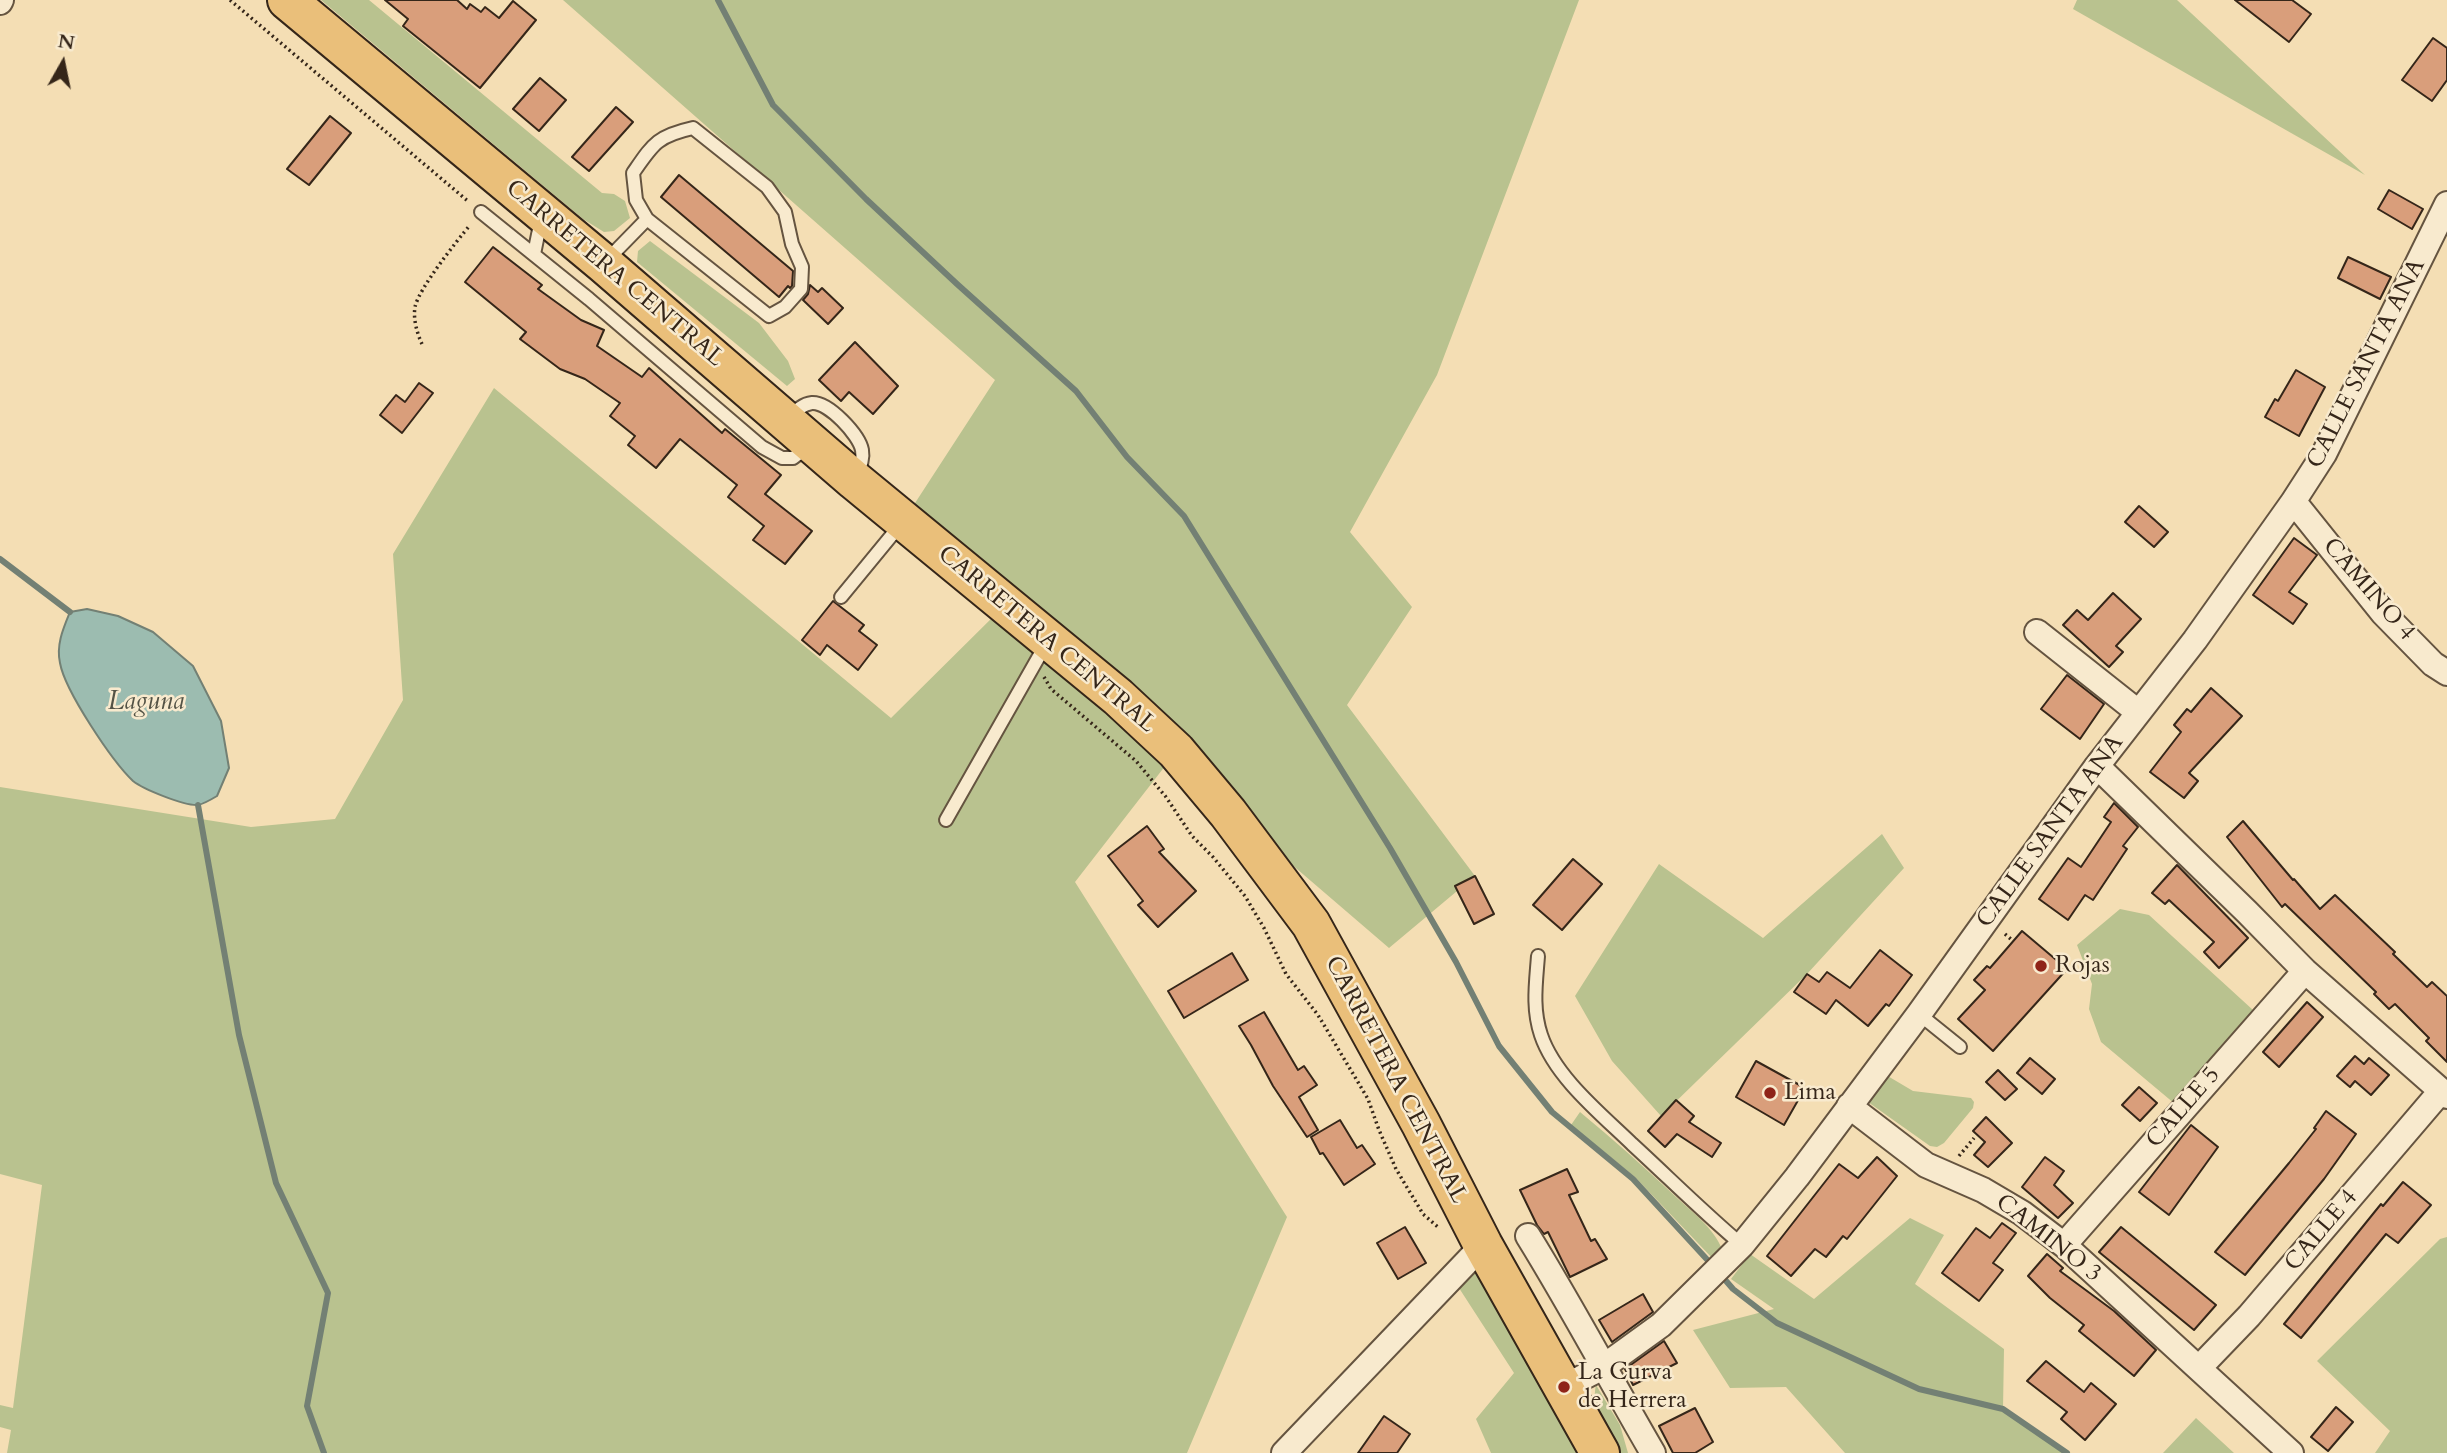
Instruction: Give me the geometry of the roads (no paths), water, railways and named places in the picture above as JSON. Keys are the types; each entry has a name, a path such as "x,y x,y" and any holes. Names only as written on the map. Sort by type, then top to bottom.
{"highway":[{"name":"CARRETERA CENTRAL","path":"287,0 604,264 853,480 1118,697 1176,751 1228,813 1311,924 1421,1124 1483,1245 1600,1453"}],"street":[{"name":"CALLE SANTA ANA","path":"1564,1387 1603,1367 1661,1325 1737,1250 1919,1014 2097,766 2195,640 2294,502 2324,454 2447,204"},
{"name":"CAMINO 4","path":"2294,502 2383,612 2433,664 2447,673"},
{"path":"2037,632 2138,712"},
{"path":"2097,766 2305,971 2444,1093"},
{"name":"CALLE 5","path":"2064,1245 2305,971"},
{"name":"CALLE 4","path":"2199,1368 2249,1316 2444,1093"},
{"name":"CAMINO 3","path":"1849,1106 1926,1165 1983,1190 2022,1213 2064,1245 2291,1453"},
{"path":"1528,1236 1653,1453"},
{"path":"1284,1453 1483,1245"}],"lane":[{"path":"693,128 767,187 785,212 792,244 802,267 801,289 786,307 769,316 648,219 636,200 632,173 649,150 668,134 693,128"},
{"path":"481,212 589,299 762,447 782,458 793,458 799,433"},
{"path":"534,254 543,213"},
{"path":"604,264 648,219"},
{"path":"841,597 904,520"},
{"path":"946,820 1050,642"},
{"path":"1538,956 1535,1010 1542,1038 1562,1072 1580,1095 1737,1250"},
{"path":"1919,1014 1960,1047"}],"water":[{"name":"Laguna","path":"87,609 118,616 153,632 193,666 221,721 229,768 217,796 192,805 145,788 133,781 102,742 71,690 59,656 61,637 70,612"}],"waterway":[{"path":"718,0 773,105 866,199 1076,391 1127,457 1184,516 1390,848 1456,962 1499,1046 1552,1112 1633,1179 1713,1266"},
{"path":"0,559 70,612"},
{"path":"198,805 239,1035 276,1183 328,1293 307,1406 324,1453"},
{"path":"1720,1274 1733,1289 1777,1323 1919,1389 2003,1409 2067,1453"}],"place":[{"name":"Rojas","path":"2041,966"},
{"name":"Lima","path":"1770,1093"},
{"name":"La Curva de Herrera","path":"1564,1387"}]}
